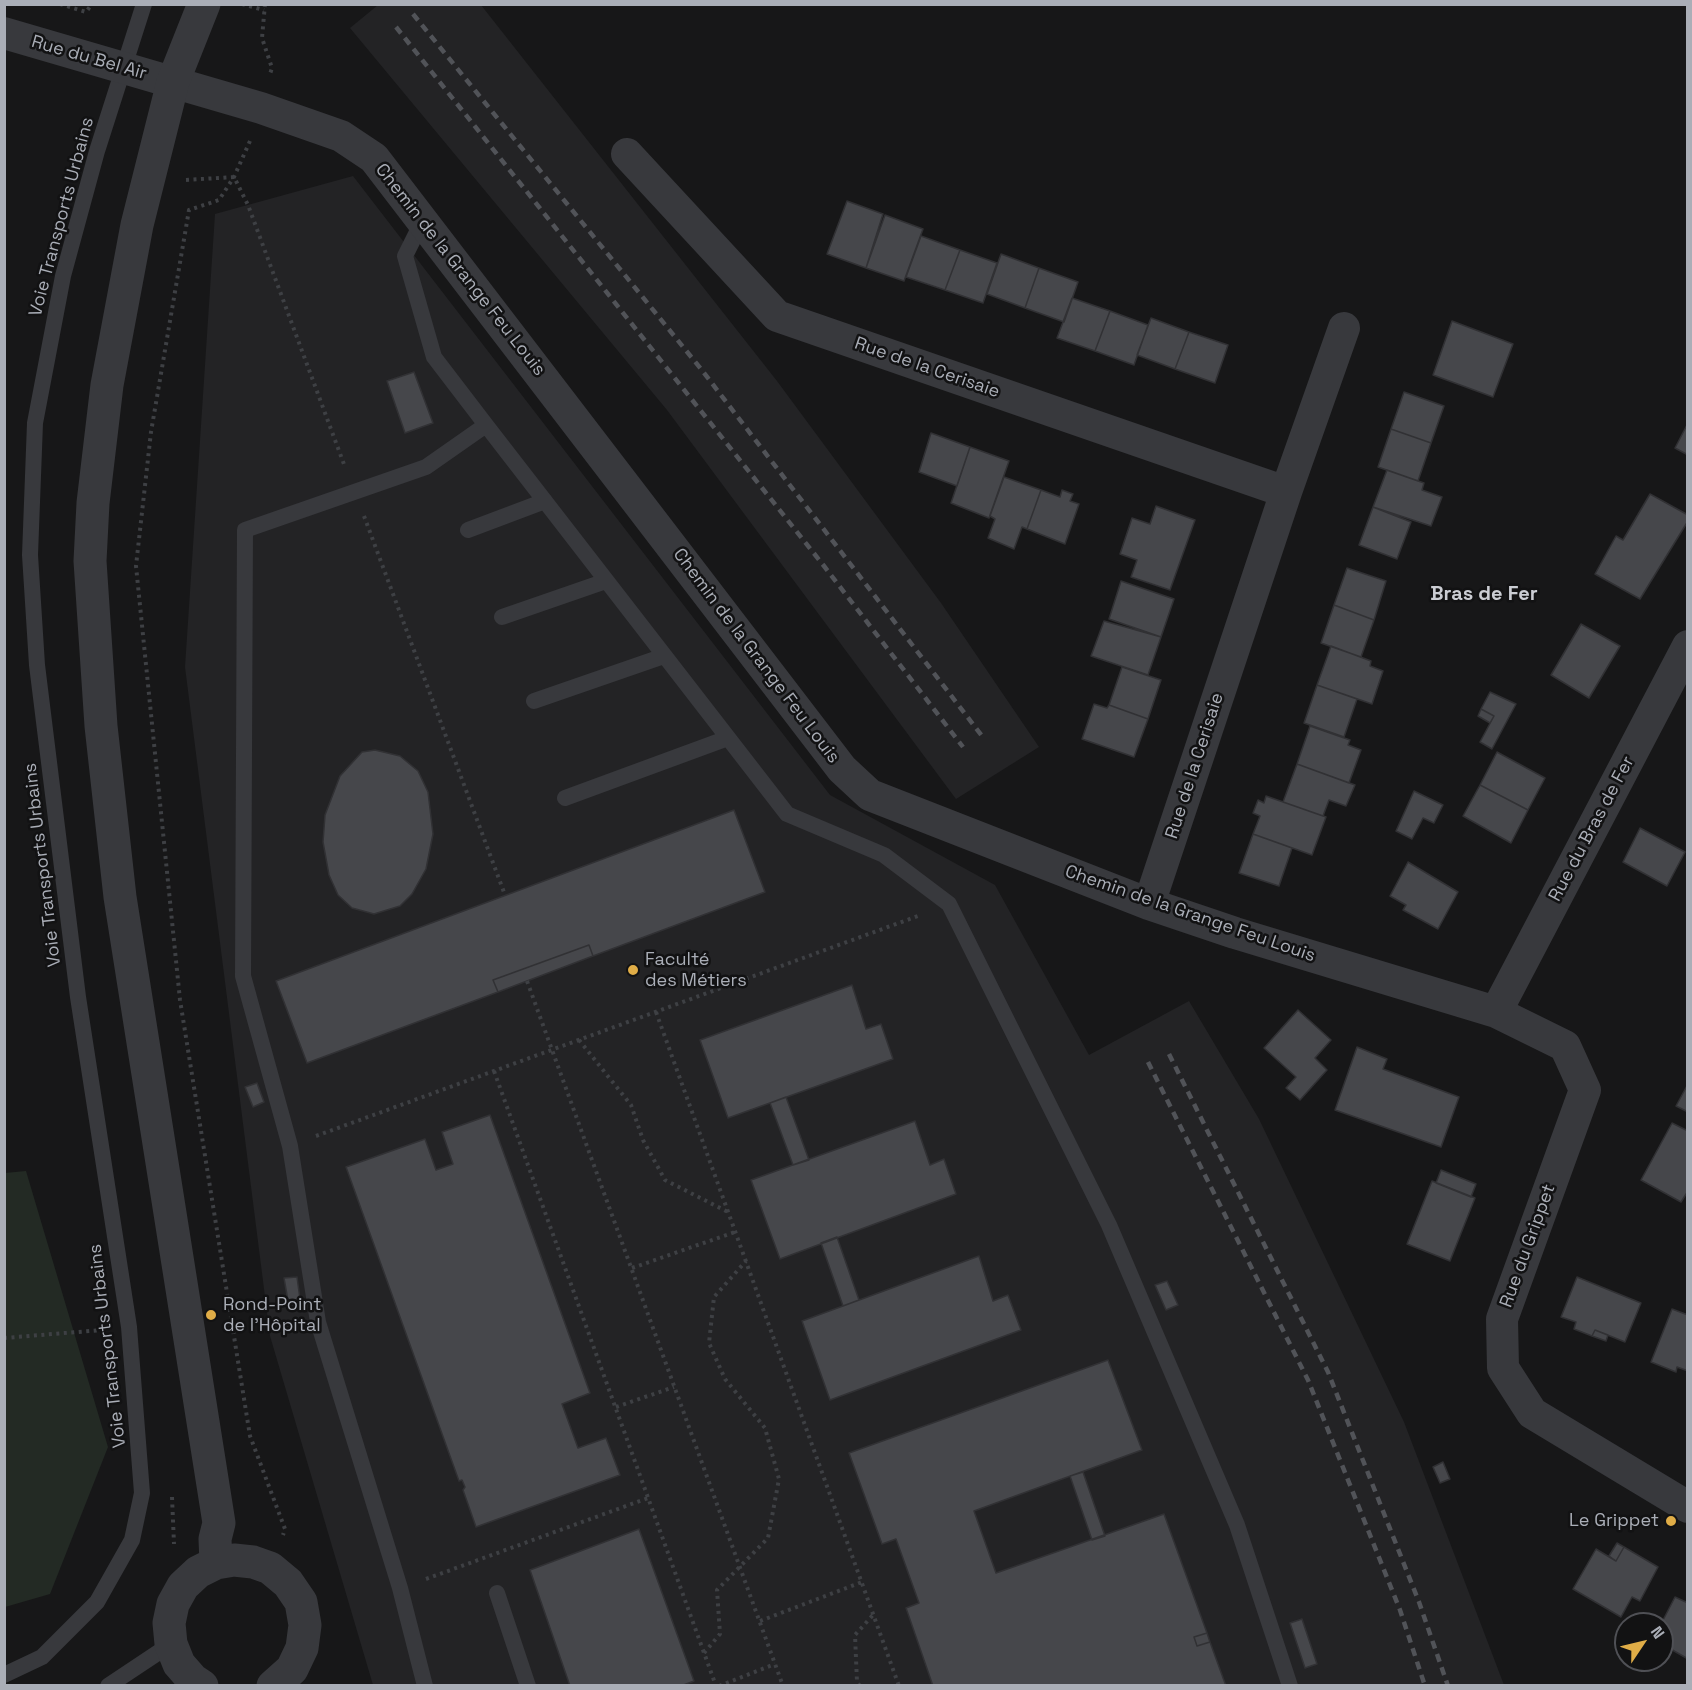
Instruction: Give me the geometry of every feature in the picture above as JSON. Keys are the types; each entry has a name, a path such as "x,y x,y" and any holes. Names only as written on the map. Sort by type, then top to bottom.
{"street":[{"path":"204,4 173,82 137,225 107,385 93,503 90,561 101,726 120,897 219,1523 215,1539 216,1563"},
{"name":"Rue du Bel Air","path":"4,33 173,82"},
{"name":"Chemin de la Grange Feu Louis","path":"173,82 261,108 340,136 374,158 849,776 870,795 1149,904 1235,933 1496,1012"},
{"name":"Rue de la Cerisaie","path":"627,154 777,316 1286,492"},
{"name":"Rue de la Cerisaie","path":"1149,904 1286,492 1344,328"},
{"name":"Rue du Bras de Fer","path":"1496,1012 1688,646"},
{"name":"Rue du Grippet","path":"1496,1012 1565,1046 1585,1090 1502,1319 1503,1368 1532,1413 1688,1507"},
{"path":"202,1686 193,1680 179,1664 171,1644 169,1623 178,1595 198,1572 216,1563 234,1560 253,1562 270,1568 288,1583 301,1602 305,1625 302,1648 292,1669 273,1686"}],"lane":[{"name":"Voie Transports Urbains","path":"4,1675 42,1656 97,1602 132,1540 142,1493 129,1327 78,997 37,665 30,555 34,423 63,276 97,151 144,4"},
{"path":"423,220 405,256 434,357 486,425 787,814 884,855 949,904 1108,1225 1237,1526 1290,1686"},
{"path":"425,1686 400,1588 318,1322 290,1146 243,976 245,530 426,467 486,425"},
{"path":"468,530 545,501"},
{"path":"502,617 606,581"},
{"path":"534,701 664,656"},
{"path":"565,798 728,738"},
{"path":"497,1593 528,1686"},
{"path":"108,1686 171,1644"}],"path":[{"path":"60,4 86,12 92,4"},
{"path":"242,4 264,10"},
{"path":"265,4 262,38 272,68 261,108 234,177 219,200 189,210 151,432 136,566 181,1011 250,1436 285,1529 270,1568"},
{"path":"290,1146 949,904"},
{"path":"527,981 783,1686"},
{"path":"656,1012 899,1686"},
{"path":"579,1040 631,1105 643,1140 665,1179 728,1213"},
{"path":"495,1071 704,1653 718,1686 775,1664"},
{"path":"632,1268 735,1232"},
{"path":"704,1653 720,1634 717,1590 768,1538 778,1479 765,1428 725,1379 709,1343 714,1297 746,1261"},
{"path":"616,1407 674,1387"},
{"path":"400,1588 648,1498"},
{"path":"760,1621 862,1582"},
{"path":"860,1686 857,1682 855,1635 873,1615"}],"shaded area":[{"path":"378,5 481,5 777,381 941,603 1039,747 956,799 667,410 350,28"},
{"name":"Faculté des Métiers","path":"353,176 830,795 995,885 1089,1055 1189,1001 1259,1119 1404,1422 1504,1685 373,1685 270,1336 185,667 215,214"},
{"path":"26,1171 108,1447 50,1594 5,1607 5,1173"}],"building":[{"path":"847,201 883,214 866,268 827,254"},
{"path":"885,215 923,229 904,281 866,268"},
{"path":"921,236 960,250 945,290 906,277"},
{"path":"960,250 997,263 983,303 945,290"},
{"path":"1001,254 1039,268 1025,308 987,294"},
{"path":"1039,268 1078,282 1064,322 1025,308"},
{"path":"1072,298 1110,311 1095,351 1057,338"},
{"path":"1110,311 1148,325 1134,365 1095,351"},
{"path":"1151,318 1189,332 1175,369 1137,355"},
{"path":"1452,321 1513,344 1493,397 1433,375"},
{"path":"1189,332 1228,345 1215,383 1175,369"},
{"path":"414,372 433,423 405,433 387,381"},
{"path":"1404,392 1444,406 1431,443 1391,429"},
{"path":"1688,423 1688,455 1675,448"},
{"path":"1391,429 1431,443 1418,481 1378,467"},
{"path":"931,433 970,447 957,486 919,472"},
{"path":"970,447 1009,461 989,518 951,503"},
{"path":"1387,470 1424,483 1422,490 1442,497 1431,526 1373,507"},
{"path":"1004,477 1041,490 1027,529 1022,527 1014,549 988,538 995,519 990,516"},
{"path":"1041,490 1060,497 1062,490 1073,494 1070,501 1079,504 1065,544 1027,529"},
{"path":"1650,494 1688,515 1688,521 1640,599 1595,574 1616,536 1623,540"},
{"path":"1156,506 1195,520 1170,590 1131,577 1137,560 1120,554 1132,518 1150,524"},
{"path":"1373,507 1411,522 1397,559 1359,545"},
{"path":"1347,568 1386,581 1374,620 1334,605"},
{"path":"1121,581 1174,599 1161,637 1109,619"},
{"path":"1334,605 1374,620 1361,657 1321,643"},
{"path":"1104,621 1161,637 1148,675 1091,656"},
{"path":"1581,624 1620,646 1589,698 1551,675"},
{"path":"1331,646 1371,661 1370,666 1383,671 1372,704 1317,685"},
{"path":"1122,667 1161,680 1148,719 1109,705"},
{"path":"1317,685 1357,699 1344,737 1304,723"},
{"path":"1490,692 1516,704 1492,749 1480,742 1494,716 1481,709"},
{"path":"1094,704 1107,708 1109,705 1148,719 1134,757 1082,739"},
{"path":"1481,709 1494,716 1490,723 1478,716"},
{"path":"1310,726 1350,740 1348,745 1361,750 1349,783 1297,764"},
{"path":"375,750 400,756 418,771 428,792 433,834 426,869 412,894 400,906 374,914 352,908 338,895 329,875 323,842 325,815 340,776 362,752"},
{"path":"1497,752 1545,778 1528,810 1480,785"},
{"path":"1297,764 1355,785 1346,806 1329,800 1323,816 1283,802"},
{"path":"1480,785 1528,810 1511,843 1463,816"},
{"path":"1414,791 1443,805 1434,823 1423,818 1412,839 1396,831"},
{"path":"1266,796 1326,817 1312,855 1253,834 1260,816 1253,813 1258,800 1264,803"},
{"path":"734,810 765,892 593,956 589,945 493,980 498,992 307,1063 276,981"},
{"path":"1640,828 1685,852 1667,886 1623,862"},
{"path":"1253,834 1292,848 1279,886 1239,873"},
{"path":"1408,862 1458,892 1438,929 1403,910 1406,905 1390,896"},
{"path":"589,945 593,956 498,992 493,980"},
{"path":"852,985 866,1029 881,1024 893,1059 728,1118 700,1040"},
{"path":"1298,1010 1331,1040 1315,1058 1327,1070 1300,1100 1286,1088 1296,1077 1264,1048"},
{"path":"1357,1047 1387,1059 1383,1069 1459,1097 1441,1147 1335,1110"},
{"path":"257,1083 264,1102 253,1107 245,1087"},
{"path":"1688,1084 1688,1112 1676,1106"},
{"path":"786,1097 809,1160 793,1165 770,1103"},
{"path":"490,1115 590,1393 562,1404 578,1448 606,1438 620,1475 476,1527 463,1490 465,1487 462,1480 459,1481 346,1167 425,1139 436,1170 453,1164 442,1132"},
{"path":"915,1121 930,1165 944,1159 956,1194 780,1259 751,1180"},
{"path":"1672,1123 1688,1131 1688,1191 1681,1202 1641,1180"},
{"path":"1441,1170 1476,1184 1471,1197 1436,1183"},
{"path":"1432,1181 1475,1198 1450,1261 1407,1244"},
{"path":"837,1237 859,1300 843,1306 821,1243"},
{"path":"979,1256 993,1301 1008,1295 1021,1330 830,1400 802,1321"},
{"path":"297,1277 300,1299 288,1301 284,1278"},
{"path":"1577,1277 1641,1303 1625,1342 1595,1330 1592,1336 1574,1329 1576,1322 1561,1317"},
{"path":"1167,1281 1178,1305 1166,1310 1155,1285"},
{"path":"1672,1309 1688,1315 1688,1371 1677,1367 1676,1372 1651,1362"},
{"path":"1595,1330 1608,1335 1606,1341 1592,1336"},
{"path":"1108,1360 1142,1450 974,1511 996,1573 1164,1514 1207,1633 1194,1637 1197,1646 1210,1642 1226,1686 933,1686 906,1608 919,1603 896,1539 882,1544 849,1453"},
{"path":"1443,1462 1450,1479 1440,1483 1433,1467"},
{"path":"1083,1472 1105,1536 1092,1540 1070,1476"},
{"path":"639,1529 694,1681 681,1686 570,1686 530,1570"},
{"path":"1617,1543 1624,1547 1616,1561 1609,1556"},
{"path":"1624,1547 1658,1567 1640,1601 1632,1597 1624,1612 1614,1613 1573,1589 1596,1549 1616,1561"},
{"path":"1675,1597 1688,1603 1688,1659 1674,1651 1674,1612 1667,1612"},
{"path":"1302,1619 1317,1664 1305,1668 1290,1623"},
{"path":"1207,1633 1210,1642 1197,1646 1194,1637"}],"railway":[{"path":"413,14 701,369 982,736"},
{"path":"396,27 824,566 963,747"},
{"path":"1169,1054 1328,1372 1419,1602 1448,1686"},
{"path":"1148,1062 1308,1380 1400,1610 1425,1686"}],"place":[{"name":"Faculté des Métiers","path":"633,970"},
{"name":"Rond-Point de l'Hôpital","path":"211,1315"},
{"name":"Le Grippet","path":"1671,1521"}],"district":[{"name":"Bras de Fer","path":"1484,595"}]}
